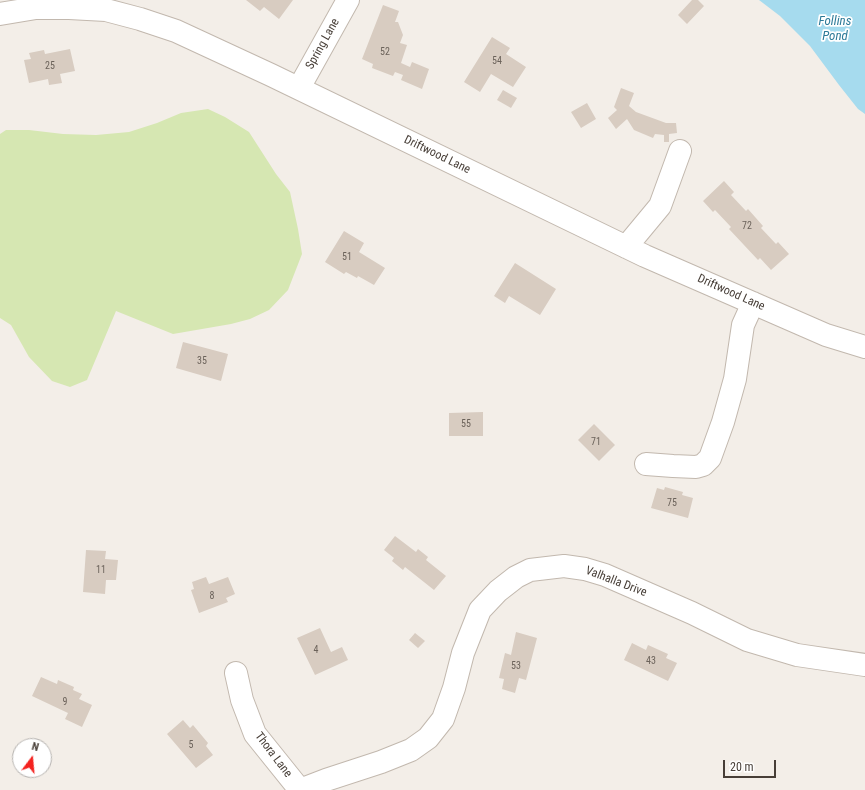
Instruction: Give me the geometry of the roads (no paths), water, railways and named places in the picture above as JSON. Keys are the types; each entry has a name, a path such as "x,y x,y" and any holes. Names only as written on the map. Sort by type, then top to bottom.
{"street":[{"name":"Spring Lane","path":"299,88 348,0"},
{"name":"Driftwood Lane","path":"0,14 36,8 106,10 176,31 299,88 626,247 826,335 865,347"},
{"path":"626,247 660,206 680,151"},
{"path":"646,464 696,467 704,465 710,458 723,422 735,379 743,325 753,303"},
{"name":"Valhalla Drive","path":"300,790 387,760 411,750 428,738 443,719 454,688 463,653 480,610 498,591 516,577 530,570 564,566 585,569 605,575 692,613 747,640 798,655 865,665"},
{"name":"Thora Lane","path":"236,673 242,700 255,734 300,790"}],"water":[{"name":"Follins Pond","path":"759,0 865,0 865,114 858,109 810,46 780,16"}]}
